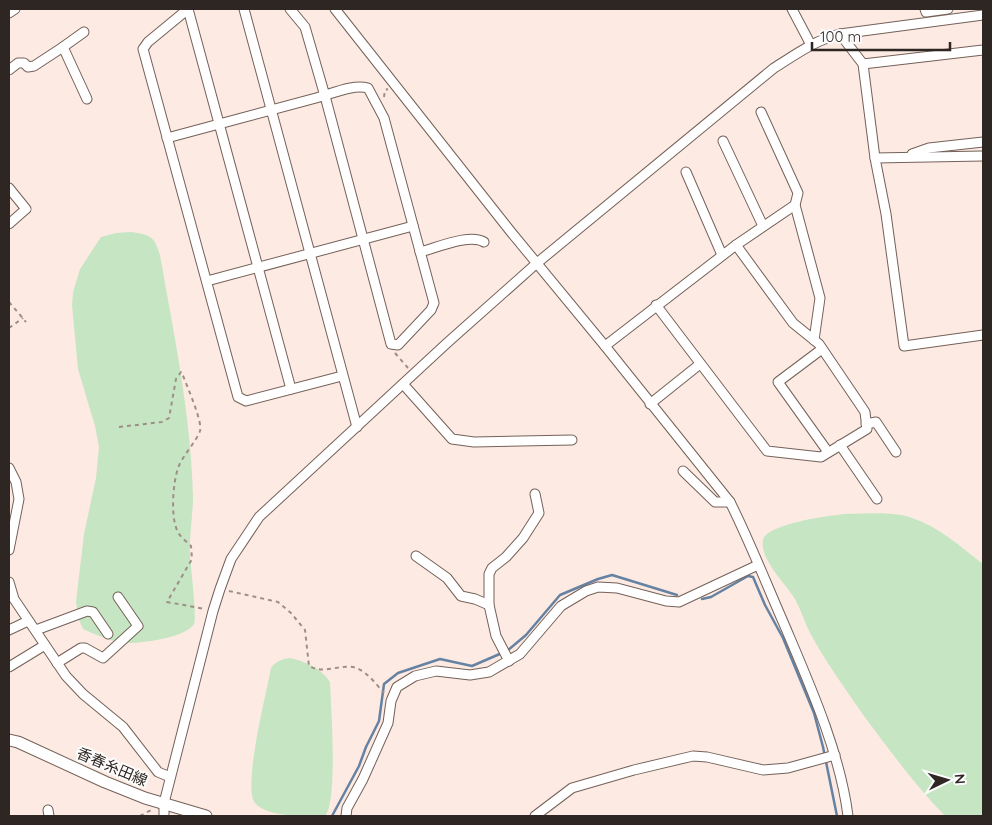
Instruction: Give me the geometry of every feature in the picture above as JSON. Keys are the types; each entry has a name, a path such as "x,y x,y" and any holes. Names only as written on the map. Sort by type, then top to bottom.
{"main road":[{"name":"香春糸田線","path":"9,740 18,742 145,798 164,802 206,816"}],"street":[{"path":"9,13 15,9"},
{"path":"291,389 188,9 176,13 143,49 238,397 246,401 342,376"},
{"path":"244,9 357,427"},
{"path":"167,138 325,96 361,86 368,88 384,118 434,303 431,310 398,345 391,344 325,96 304,27 290,9"},
{"path":"335,9 730,502 744,530 805,674 833,756 848,816"},
{"path":"792,9 811,45"},
{"path":"925,9 926,12 948,9"},
{"path":"164,816 164,802 170,777 220,589 231,559 260,517 537,263 774,68 811,45 828,37 983,15"},
{"path":"9,70 18,63 24,63 28,67 34,66 84,32"},
{"path":"840,34 863,64 875,158 886,214 904,346 983,335"},
{"path":"63,47 87,99"},
{"path":"863,64 983,50"},
{"path":"761,112 798,193 795,205 820,298 814,340"},
{"path":"723,141 763,226"},
{"path":"902,157 929,148 983,142"},
{"path":"875,158 983,156"},
{"path":"686,172 722,255"},
{"path":"9,188 26,208 9,224"},
{"path":"605,346 722,255 795,205"},
{"path":"207,281 413,226"},
{"path":"420,252 468,239 479,239 484,242"},
{"path":"656,305 767,451 821,457 867,429 864,412 822,349 793,323 736,245"},
{"path":"822,349 778,382 828,452"},
{"path":"650,404 700,364"},
{"path":"403,384 452,439 474,442 572,440"},
{"path":"866,424 876,422 896,452"},
{"path":"840,445 876,499"},
{"path":"9,468 16,482 19,499 9,550"},
{"path":"683,470 715,502 730,502"},
{"path":"508,661 496,636 489,605 489,574 492,568 506,557 523,538 539,514 535,494"},
{"path":"416,556 447,578 461,596 489,605"},
{"path":"346,816 347,808 388,724 391,701 397,687 415,676 436,671 470,675 489,672 520,654 561,606 586,591 598,587 617,588 666,601 679,602 758,565"},
{"path":"9,582 14,599 73,684 123,727 158,772 170,777"},
{"path":"57,663 81,648 85,648 103,658 138,626 118,598"},
{"path":"36,630 87,610 92,612 108,634"},
{"path":"9,630 28,621"},
{"path":"9,667 45,645"},
{"path":"535,816 572,788 634,770 693,756 707,757 763,770 788,768 833,756"}],"path":[{"path":"381,111 385,90 395,86"},
{"path":"9,302 26,322"},
{"path":"9,328 23,318"},
{"path":"391,344 395,353 414,374"},
{"path":"119,427 162,422 169,418 176,379 180,372 182,373 200,418 200,431 178,468 173,494 175,525 178,533 191,546 192,559 167,602 213,611"},
{"path":"220,589 278,602 291,613 305,630 309,666 316,670 353,667 364,672 391,701"}],"green space":[{"path":"131,232 143,234 151,238 158,249 176,345 192,466 193,496 190,557 195,620 190,629 174,636 144,642 124,643 83,629 79,620 76,602 84,534 96,478 99,447 95,426 78,369 72,305 73,292 80,269 101,237"},
{"path":"846,514 888,514 912,518 941,532 983,564 983,816 945,816 913,780 864,716 832,669 811,635 795,599 774,571 765,555 763,540 767,534 775,529 800,521"},
{"path":"290,658 302,661 322,672 330,682 333,774 329,807 325,816 278,814 261,808 255,803 252,794 253,760 271,668 279,661"}],"waterway":[{"path":"507,651 526,635 560,595 598,579 612,575 677,595"},
{"path":"702,599 711,597 748,576 753,577 765,605 783,638 814,713 837,816"},
{"path":"332,816 359,766 379,721 384,684 398,673 440,659 472,666 502,653"}]}
